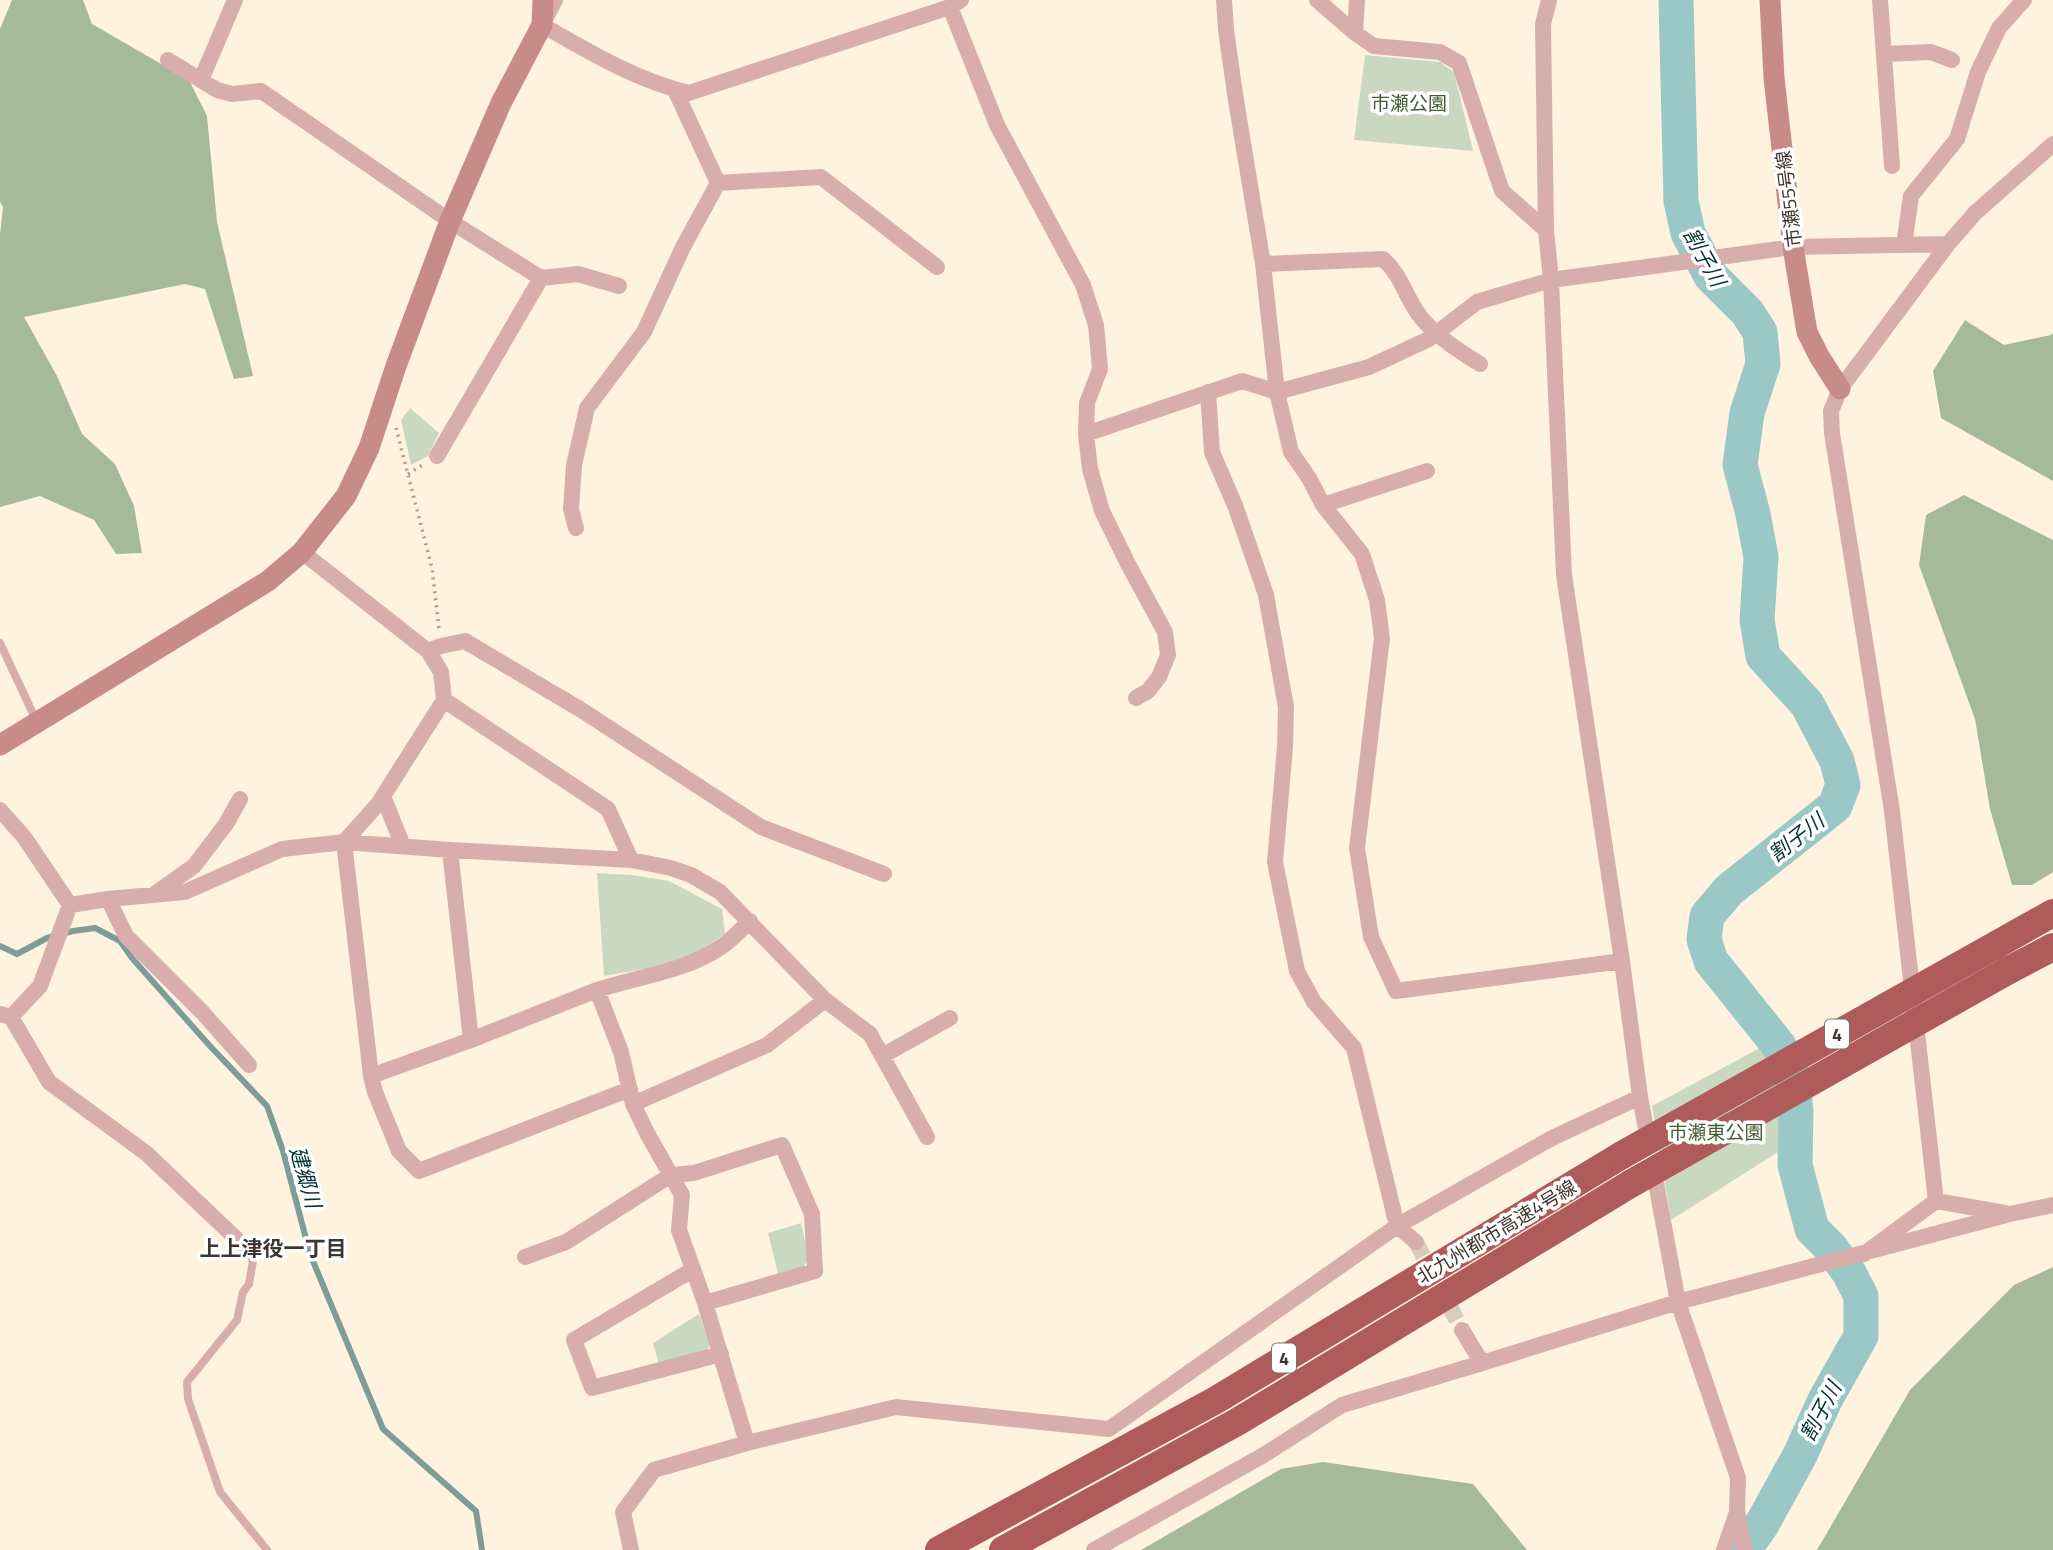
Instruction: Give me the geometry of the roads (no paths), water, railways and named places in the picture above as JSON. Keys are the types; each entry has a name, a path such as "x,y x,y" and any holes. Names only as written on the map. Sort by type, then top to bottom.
{"highway":[{"name":"北九州都市高速4号線","path":"939,1550 1216,1400 1622,1155 2053,913"},
{"name":"北九州都市高速4号線","path":"1003,1550 1237,1422 1632,1183 2009,970 2053,949"}],"street":[{"path":"201,80 235,0"},
{"path":"542,25 544,0"},
{"path":"0,745 268,581 302,552 346,496 369,448 450,220 501,103 555,0"},
{"path":"1224,0 1235,94 1264,264 1277,392 1291,452 1324,505 1362,554 1377,600 1382,638 1357,848 1371,937 1396,991 1622,961"},
{"path":"1317,0 1374,46 1440,52 1459,63 1502,191 1546,230"},
{"path":"1355,33 1357,0"},
{"path":"1549,0 1543,24 1546,230 1551,279 1564,575 1640,1097 1678,1302 1738,1478 1737,1510 1743,1542"},
{"name":"市瀬55号線","path":"1770,0 1774,78 1793,247 1807,332 1840,389"},
{"path":"1880,0 1892,166"},
{"path":"1904,245 1911,195 1957,139 1983,61 1999,28 2024,0"},
{"path":"542,25 615,67 689,93 956,4 996,125 1083,285 1096,325 1100,369 1087,404 1086,434 1090,469 1102,511 1165,632 1168,655 1159,677 1148,691 1136,698"},
{"path":"1884,54 1931,52 1952,61"},
{"path":"168,60 217,89 232,94 261,91 450,220 541,278 578,274 619,286"},
{"path":"675,90 718,183"},
{"path":"1936,1201 1892,811 1832,433 1831,411 1840,389 1948,244 1975,213 2053,144"},
{"path":"718,183 821,177 937,267"},
{"path":"576,528 572,509 574,465 587,408 644,332 683,247 718,183"},
{"path":"1086,434 1242,381 1277,392 1369,366 1429,339 1477,302 1551,279 1793,247 1948,244"},
{"path":"1264,264 1383,259 1394,268 1421,318 1452,347 1480,364"},
{"path":"437,456 541,278"},
{"path":"1208,392 1212,452 1236,508 1266,595 1286,707 1275,862 1297,971 1314,1002 1354,1048 1397,1226 1416,1242"},
{"path":"1324,505 1427,471"},
{"path":"302,552 435,648 441,672 444,700 383,796 344,842 371,1076 399,1151 419,1171 767,1045 825,1000"},
{"path":"435,648 465,641 583,711 761,827 884,874"},
{"path":"444,700 608,808 631,860"},
{"path":"383,796 403,846"},
{"path":"155,895 194,866 226,824 240,799"},
{"path":"0,810 24,837 69,909"},
{"path":"69,909 108,899 185,892 282,849 344,842 631,860 671,868 691,875 720,892 825,1000 870,1034 927,1137"},
{"path":"450,850 471,1040"},
{"path":"108,899 126,936 203,1013 249,1065"},
{"path":"69,909 40,986 5,1016 49,1082 145,1153 246,1248"},
{"path":"371,1076 597,990 678,969 722,946 750,921"},
{"path":"597,990 621,1052 631,1096 682,1195 679,1230 721,1354 747,1443"},
{"path":"882,1056 950,1017"},
{"path":"631,1550 623,1512 654,1471 747,1443 896,1407 1109,1429 1397,1226 1552,1138 1640,1097"},
{"path":"525,1257 566,1242 671,1175 694,1173 782,1145 812,1214 815,1271 705,1304"},
{"path":"1863,1254 1936,1201 2010,1214"},
{"path":"1094,1550 1262,1456 1342,1405 1678,1302 2053,1205"},
{"path":"692,1270 574,1339 592,1388 721,1354"},
{"path":"1462,1330 1482,1363"},
{"path":"1724,1550 1737,1510"}],"lane":[{"path":"0,643 37,722"},
{"path":"246,1248 253,1261 249,1284 243,1292 237,1320 187,1382 188,1399 220,1492 267,1550"}],"waterway":[{"name":"割子川","path":"1676,0 1681,201 1688,233 1711,276 1747,312 1760,332 1763,364 1747,413 1740,465 1761,557 1757,620 1763,656 1807,704 1837,761 1843,785 1835,806 1729,890 1707,916 1704,939 1711,961 1779,1046 1792,1074 1796,1111 1795,1165 1812,1229 1848,1271 1861,1296 1861,1336 1825,1400 1800,1455 1762,1524 1744,1550"},
{"name":"建郷川","path":"0,946 17,954 47,938 95,928 120,941 209,1045 267,1106 283,1151 310,1254 383,1429 476,1511 482,1550"}],"tunnel":[{"path":"1416,1242 1462,1330"}],"district":[{"name":"上上津役一丁目","path":"273,1248"}],"park label":[{"name":"市瀬公園","path":"1409,102"},
{"name":"市瀬東公園","path":"1716,1131"}]}
